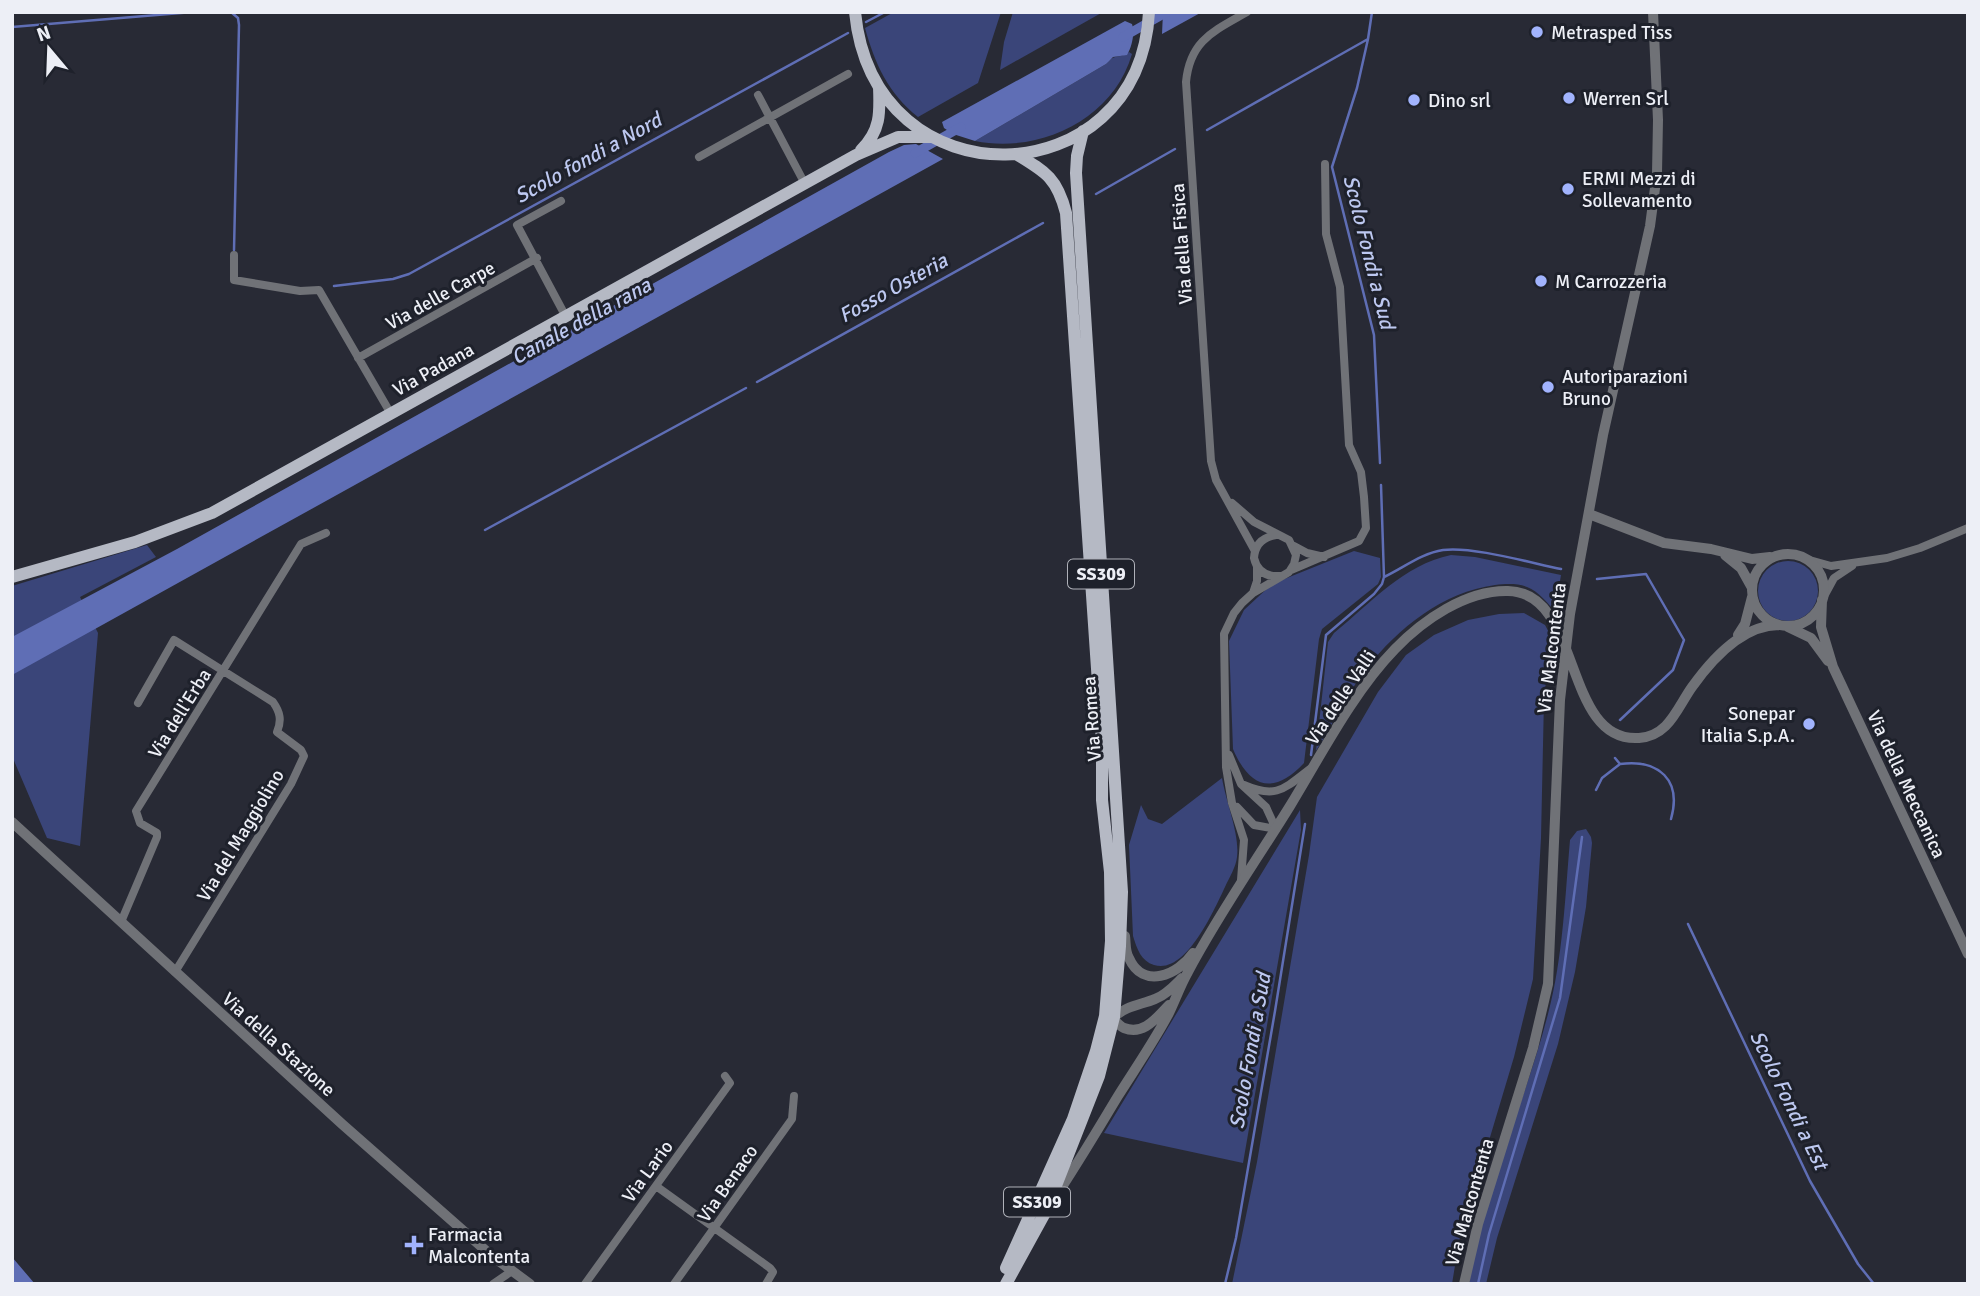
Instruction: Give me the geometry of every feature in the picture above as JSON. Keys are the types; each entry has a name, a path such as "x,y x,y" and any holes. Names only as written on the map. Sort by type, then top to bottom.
{"main road":[{"name":"SS309","path":"855,12 864,57 896,111 931,137 963,150 989,155 1016,155 1051,147 1083,131 1117,100 1133,74 1144,45 1149,14"},
{"path":"856,156 875,134 879,121 879,86"},
{"name":"Via Romea","path":"1006,1284 1048,1208 1094,1089 1109,1017 1122,914 1076,173 1083,131"},
{"name":"Via Padana","path":"12,577 124,546 184,525 240,498 856,156 898,137 931,137"},
{"name":"Via Romea","path":"1000,1284 1073,1119 1109,1017 1111,941 1110,872 1102,800 1101,741 1066,213 1062,195 1052,177 1016,155"}],"street":[{"name":"Via della Fisica","path":"1247,12 1215,30 1198,44 1189,62 1185,82 1211,461 1216,480 1255,551 1257,581 1253,593"},
{"name":"Via Malcontenta","path":"1464,1284 1478,1224 1533,1048 1548,984 1560,697 1570,614 1603,435 1642,265 1654,199 1658,120 1653,12"},
{"path":"699,157 848,74"},
{"path":"758,95 805,184"},
{"path":"1276,829 1266,807 1241,784 1232,766 1224,699 1224,634 1234,613 1253,593 1291,570 1359,541 1366,528 1361,472 1349,445 1340,287 1326,234 1325,164"},
{"path":"561,201 517,225 537,258 566,317"},
{"path":"234,255 234,280 300,292 319,290 391,414"},
{"name":"Via delle Carpe","path":"358,358 537,258"},
{"name":"Via della Fisica","path":"1227,499 1254,522 1307,554 1324,557"},
{"path":"1589,514 1652,540 1716,550 1752,559 1795,555 1831,566 1887,558 1968,528"},
{"name":"Via dell'Erba","path":"121,922 157,837 157,833 140,822 136,811 301,544 326,533"},
{"path":"1255,551 1265,538 1277,535"},
{"path":"1291,570 1296,558 1293,545"},
{"path":"1716,550 1741,568 1756,607 1762,615 1781,625 1796,625 1807,620 1818,610 1834,578 1857,563"},
{"path":"1752,592 1753,578 1759,567 1780,555"},
{"path":"1806,559 1821,576 1824,587 1822,600"},
{"path":"1257,567 1267,575 1280,576"},
{"name":"Via delle Valli","path":"1048,1208 1159,1029 1187,973 1368,681 1392,652 1419,627 1458,604 1480,596 1504,591 1521,592 1535,598 1549,614 1599,722 1615,734 1636,739 1652,736 1665,728 1693,685 1734,641 1745,624 1752,592"},
{"name":"Via della Meccanica","path":"1822,600 1821,627 1833,667 1968,954"},
{"name":"Via delle Valli","path":"1734,641 1756,628 1781,625"},
{"name":"Via della Meccanica","path":"1781,625 1811,638 1833,667"},
{"name":"Via del Maggiolino","path":"138,703 174,640 273,702 281,721 277,732 304,756 291,784 175,972"},
{"path":"1228,748 1226,767 1229,789 1244,840 1241,886"},
{"path":"1241,784 1259,791 1276,792 1316,764"},
{"path":"1229,789 1247,819 1259,827 1276,829"},
{"name":"Via della Stazione","path":"12,822 342,1124 530,1284"},
{"name":"Via delle Valli","path":"1122,914 1129,960 1148,976 1159,977 1172,973 1189,959 1199,943 1216,926"},
{"name":"Via delle Valli","path":"1176,997 1153,1022 1141,1029 1123,1028 1109,1017 1167,993 1187,973"},
{"name":"Via Lario","path":"585,1284 730,1083 725,1076"},
{"name":"Via Benaco","path":"674,1284 792,1119 794,1096"},
{"path":"656,1186 770,1268 774,1272 766,1284"},
{"path":"493,1284 512,1271"}],"shaded area":[{"path":"894,12 1001,12 978,83 918,117 898,98 884,77 865,28"},
{"path":"1013,12 1103,12 1000,70 1004,42"},
{"path":"1163,12 1202,12 1162,34"},
{"path":"1125,21 1132,24 1133,32 1127,55 1113,57 1106,64 975,141 944,128 942,122"},
{"path":"1129,52 1132,54 1122,77 1108,97 1091,114 1070,127 1048,137 1024,142 999,144 975,141 1112,58"},
{"path":"916,144 943,159 12,675 12,637 177,549 889,152 904,145"},
{"path":"147,545 156,557 80,597 98,633 80,846 47,838 12,756 12,586"},
{"path":"1354,551 1380,558 1381,577 1378,584 1322,629 1304,763 1283,780 1264,783 1247,773 1233,749 1229,641 1244,610 1272,584"},
{"path":"1451,555 1475,557 1561,575 1555,612 1535,592 1515,584 1476,589 1440,604 1407,626 1379,653 1353,688 1316,751 1328,642 1334,633 1403,576 1434,560"},
{"path":"1788,561 1805,566 1813,574 1818,591 1813,608 1805,616 1788,621 1771,616 1763,608 1758,591 1763,574 1771,566"},
{"path":"1524,613 1545,625 1551,636 1544,699 1541,838 1533,979 1514,1057 1459,1241 1452,1284 1232,1284 1257,1162 1317,797 1378,692 1406,655 1434,635 1468,620 1499,614"},
{"path":"1222,778 1235,829 1235,865 1206,924 1188,951 1166,965 1154,965 1143,957 1133,936 1129,845 1141,805 1148,819 1162,824"},
{"path":"1300,810 1301,830 1243,1163 1104,1133"},
{"path":"1586,829 1592,843 1586,907 1575,972 1558,1044 1497,1238 1486,1284 1469,1284 1484,1216 1548,1014 1563,927 1570,840 1577,831"},
{"path":"12,1257 35,1284 12,1284"}],"waterway":[{"name":"Scolo fondi a Nord","path":"12,27 193,12"},
{"name":"Scolo fondi a Nord","path":"231,12 238,18 239,25 234,250"},
{"name":"Scolo fondi a Nord","path":"866,22 885,12"},
{"name":"Canale della rana","path":"1123,37 1167,12"},
{"name":"Scolo Fondi a Sud","path":"1372,12 1357,88 1332,167 1374,335 1380,463"},
{"name":"Scolo fondi a Nord","path":"334,286 393,279 409,274 848,33"},
{"name":"Fosso Osteria","path":"1207,130 1368,39"},
{"name":"Canale della rana","path":"915,153 961,127"},
{"name":"Fosso Osteria","path":"1096,194 1175,149"},
{"name":"Fosso Osteria","path":"757,382 1043,223"},
{"name":"Fosso Osteria","path":"485,530 746,388"},
{"name":"Scolo Fondi a Sud","path":"1311,755 1326,635 1374,594 1384,577 1381,485"},
{"name":"Scolo Fondi a Est","path":"1384,577 1428,554 1455,549 1561,569"},
{"name":"Scolo Fondi a Est","path":"1597,579 1646,574 1684,640 1673,670 1620,720"},
{"name":"Scolo Fondi a Est","path":"1596,790 1602,778 1620,764 1615,758"},
{"name":"Scolo Fondi a Est","path":"1620,764 1646,765 1664,775 1673,793 1671,819"},
{"name":"Scolo Fondi a Sud","path":"1225,1284 1236,1238 1305,824"},
{"path":"1478,1284 1489,1234 1560,998 1582,837"},
{"name":"Scolo Fondi a Est","path":"1688,924 1810,1181 1858,1264 1874,1284"}],"place":[{"name":"Metrasped Tiss","path":"1537,32"},
{"name":"Werren Srl","path":"1569,98"},
{"name":"Dino srl","path":"1414,100"},
{"name":"ERMI Mezzi di Sollevamento","path":"1568,189"},
{"name":"M Carrozzeria","path":"1541,281"},
{"name":"Autoriparazioni Bruno","path":"1548,387"},
{"name":"Sonepar Italia S.p.A.","path":"1809,724"},
{"name":"Farmacia Malcontenta","path":"414,1245"}]}
